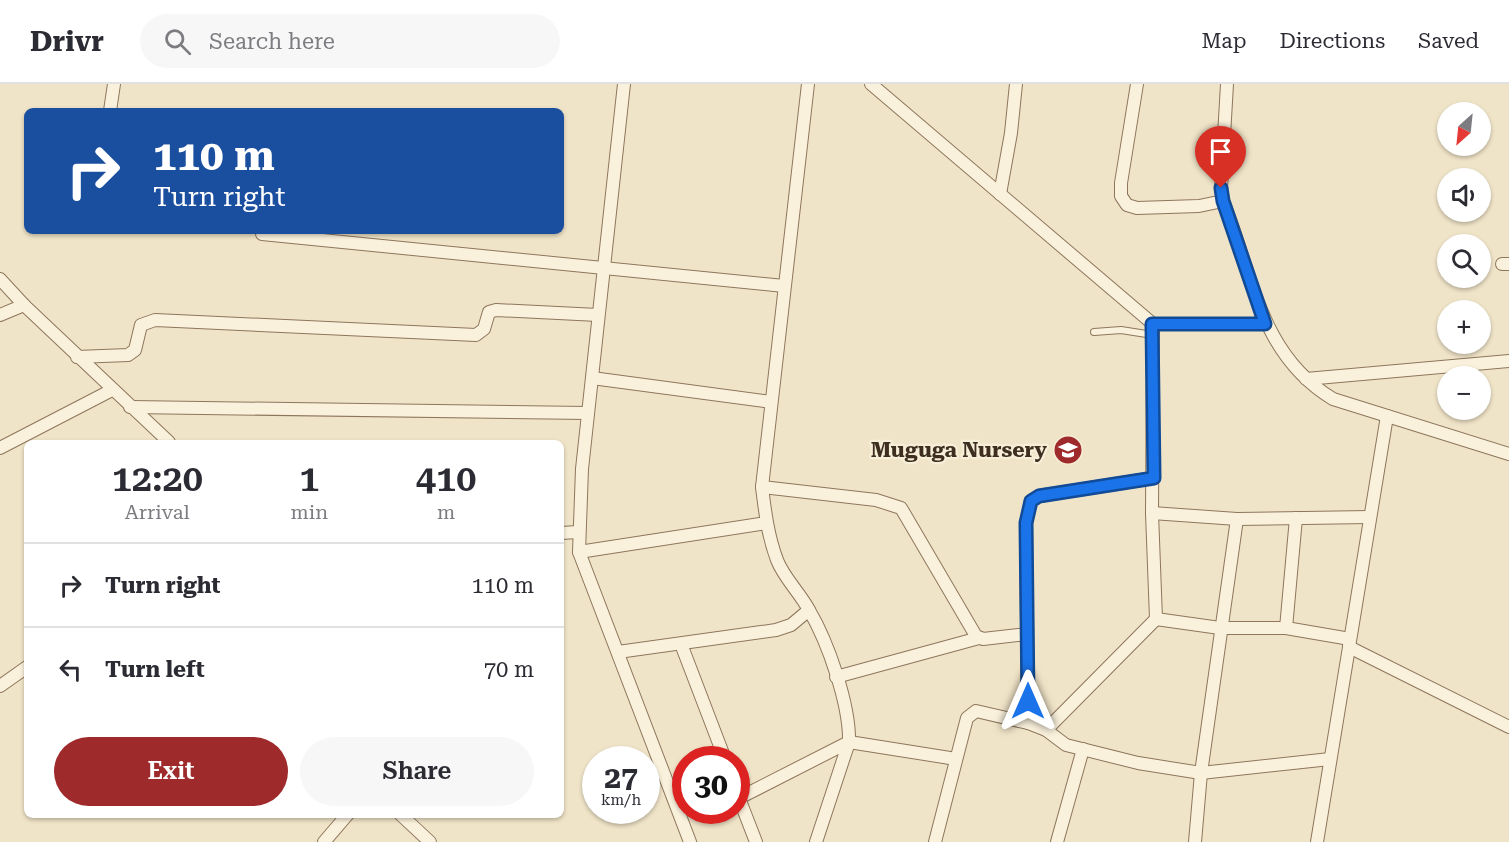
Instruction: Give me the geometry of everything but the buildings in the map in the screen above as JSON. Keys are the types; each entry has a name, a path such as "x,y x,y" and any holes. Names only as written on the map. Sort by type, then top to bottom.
{"street":[{"path":"110,108 114,84"},
{"path":"624,84 588,412 578,532 579,552 690,842"},
{"path":"808,84 762,487 766,523 777,562 809,610 836,677 849,726 849,742 816,842"},
{"path":"871,84 1153,330 1265,324"},
{"path":"999,194 1011,133 1016,84"},
{"path":"1137,84 1120,196 1127,205 1137,208 1189,206 1223,201"},
{"path":"1227,84 1221,188 1223,201 1265,324 1289,361 1306,379 1333,399 1509,454"},
{"path":"262,234 784,286"},
{"path":"0,279 77,357 167,440"},
{"path":"0,315 24,305"},
{"path":"77,357 128,355 135,350 141,325 155,320 476,335 484,329 489,312 496,310 598,315"},
{"path":"1046,730 1156,619 1152,513 1154,478 1153,330"},
{"path":"1306,379 1509,361"},
{"path":"592,378 771,402"},
{"path":"0,448 112,390"},
{"path":"130,407 588,412"},
{"path":"1317,842 1387,416"},
{"path":"1028,723 1026,523 1031,501 1039,496 1154,478"},
{"path":"762,487 876,500 901,508 973,633 979,638"},
{"path":"1152,513 1237,519 1370,517"},
{"path":"1286,628 1296,518"},
{"path":"1195,842 1201,773 1237,519"},
{"path":"579,552 766,523"},
{"path":"564,533 578,532"},
{"path":"618,652 776,630 791,625 809,610"},
{"path":"1156,619 1220,628 1286,628 1349,643 1509,727"},
{"path":"836,677 979,638 1027,634"},
{"path":"681,644 719,746"},
{"path":"0,686 24,669"},
{"path":"935,842 956,759 971,712 975,711 1028,723 1046,730 1066,745 1138,763 1201,773 1330,759"},
{"path":"750,788 849,742 956,759"},
{"path":"1057,842 1083,749"},
{"path":"324,842 345,818"},
{"path":"404,818 430,842"},
{"path":"749,824 756,842"}],"lane":[{"path":"1094,332 1153,330"}],"place":[{"name":"Muguga Nursery","path":"1068,450"}],"route":[{"path":"1028,701 1026,523 1027,510 1031,501 1039,496 1154,478 1152,324 1265,324 1223,201 1221,188"}]}
